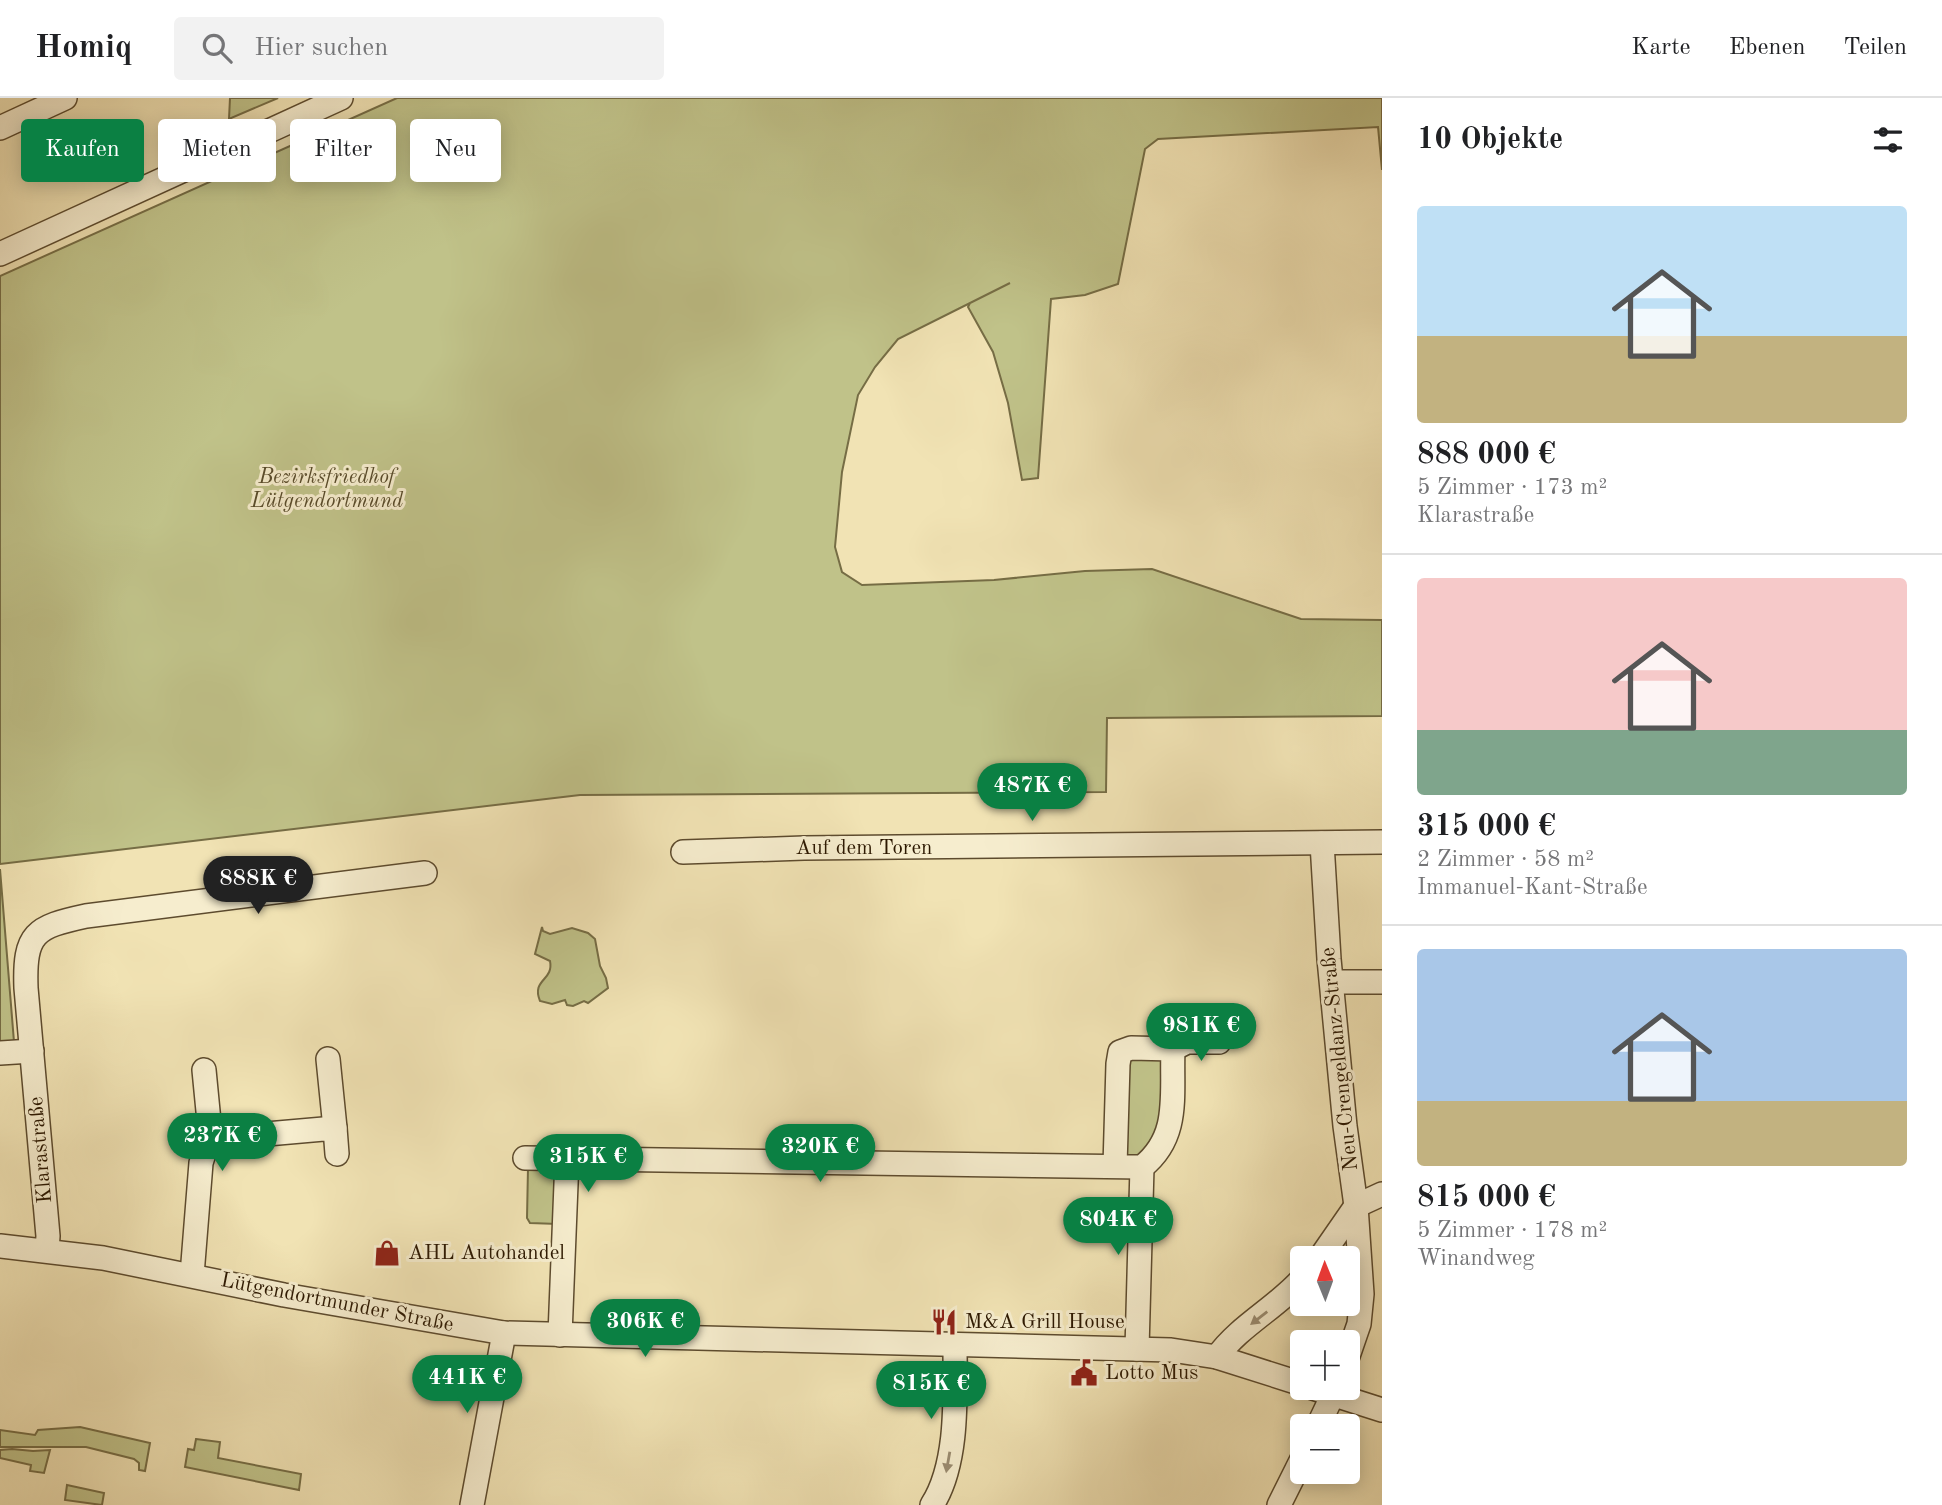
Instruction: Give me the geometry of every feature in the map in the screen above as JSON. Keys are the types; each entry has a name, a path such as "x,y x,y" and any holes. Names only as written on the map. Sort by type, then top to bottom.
{"street":[{"path":"0,128 65,98"},
{"path":"0,254 341,98"},
{"name":"Neu-Crengeldanz-Straße","path":"1322,842 1332,982 1358,1246"},
{"name":"Auf dem Toren","path":"682,852 804,848 1382,842"},
{"name":"Klarastraße","path":"47,1250 25,960 34,937 47,926 86,916 425,873"},
{"path":"1332,982 1382,982"},
{"path":"1115,1166 1120,1052 1131,1048 1173,1048 1187,1042 1219,1042"},
{"path":"525,1158 1142,1167 1163,1145 1170,1130 1173,1048"},
{"path":"0,1053 32,1051"},
{"path":"328,1059 337,1154"},
{"path":"204,1070 211,1142"},
{"path":"192,1275 201,1163 204,1151 211,1142 222,1138 335,1128"},
{"path":"560,1335 567,1158"},
{"path":"1137,1349 1142,1167"},
{"path":"1329,1246 1356,1206 1382,1194"},
{"name":"Lütgendortmunder Straße","path":"0,1246 47,1250 192,1275 404,1317 504,1333 1183,1351 1217,1357 1290,1380"},
{"name":"Neu-Crengeldanz-Straße","path":"1357,1330 1361,1309 1360,1285"},
{"path":"1217,1357 1233,1337 1290,1291"},
{"path":"472,1505 504,1333"},
{"path":"932,1505 944,1482 952,1436 955,1345"},
{"path":"1355,1400 1382,1410"},
{"path":"1279,1505 1290,1483"}],"green space":[{"path":"230,98 278,98 229,119"},
{"name":"Bezirksfriedhof Lütgendortmund","path":"397,98 1382,98 1382,170 1378,127 1158,139 1145,149 1118,284 1085,295 1051,299 1038,478 1022,480 1008,403 993,352 968,307 970,303 898,339 875,367 858,395 842,472 835,547 842,572 862,585 994,580 1085,571 1152,569 1301,619 1382,620 1382,716 1107,718 1106,792 580,795 0,864 0,276 210,182 276,182 276,152 290,146 290,182 396,182 396,119 350,119"},
{"path":"0,869 14,1042 0,1044"},
{"path":"542,927 543,931 550,934 572,928 588,933 595,939 608,988 588,1003 584,1001 573,1006 567,1005 565,1000 552,1004 540,1001 538,988 550,968 550,961 535,954"},
{"path":"1164,1055 1166,1127 1141,1157 1124,1155 1127,1057"},
{"path":"557,1165 558,1224 530,1223 527,1218 528,1168"},
{"path":"80,1427 150,1443 145,1471 139,1470 139,1463 134,1459 86,1447 0,1447 0,1430 35,1435 38,1430"},
{"path":"196,1439 220,1442 218,1458 301,1474 299,1490 185,1467 188,1449 194,1450"},
{"path":"0,1450 50,1450 44,1473 30,1471 31,1465 0,1458"},
{"path":"67,1485 104,1493 102,1505 65,1500"}],"place":[{"name":"AHL Autohandel","path":"387,1253"},
{"name":"M&A Grill House","path":"944,1322"},
{"name":"Lotto Mus","path":"1084,1373"}]}
